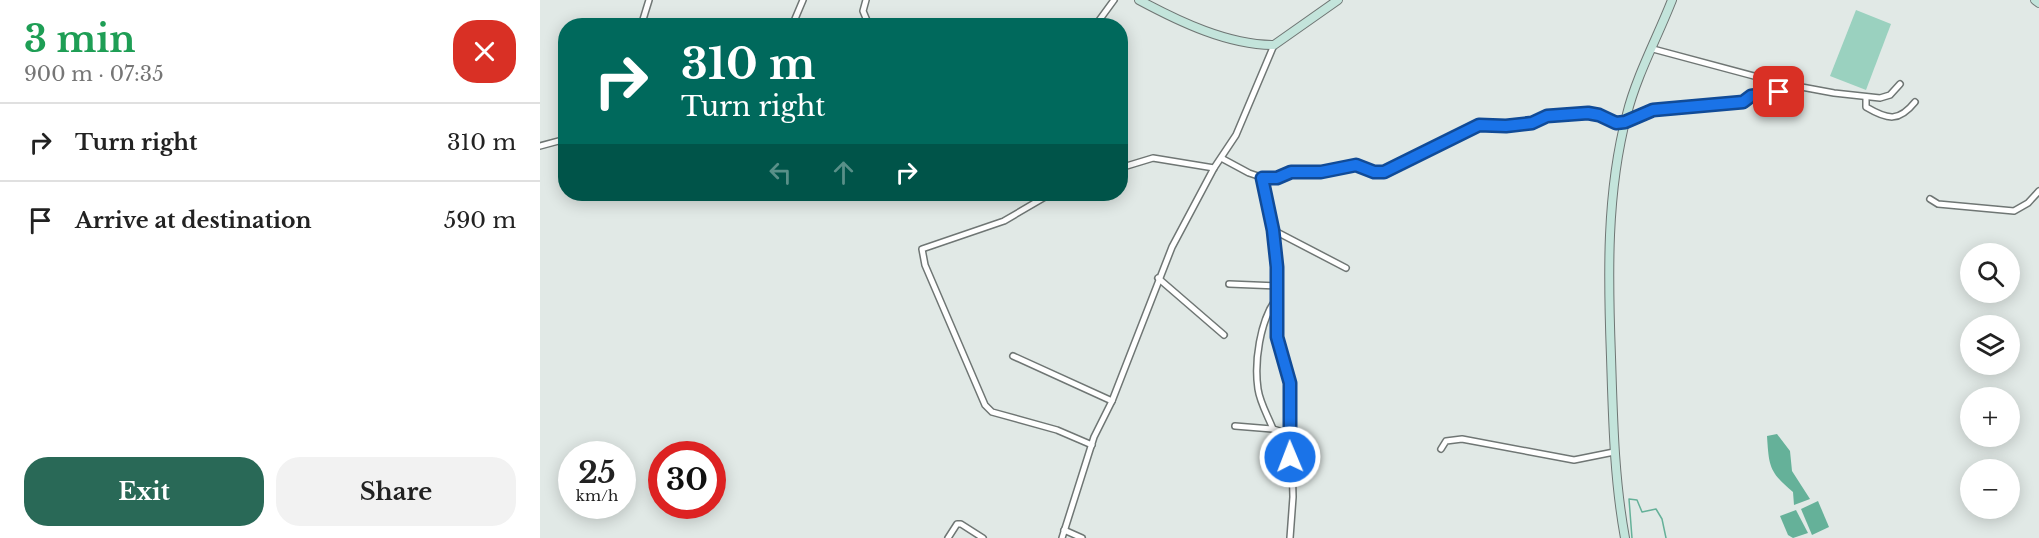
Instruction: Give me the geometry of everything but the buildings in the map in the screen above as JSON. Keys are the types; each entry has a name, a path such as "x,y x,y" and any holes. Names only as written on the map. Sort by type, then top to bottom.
{"main road":[{"path":"1139,0 1184,21 1239,42 1274,45 1338,0"},
{"path":"1625,538 1614,452 1609,273 1615,174 1625,122 1672,0"},
{"path":"2035,0 2039,3"}],"street":[{"path":"643,18 649,0"},
{"path":"795,18 803,0"},
{"path":"866,0 863,10 866,18"},
{"path":"1101,18 1114,0"},
{"path":"1062,538 1092,445 1112,400 1158,278 1172,247 1214,168 1223,159 1251,103 1274,45"},
{"path":"1653,49 1797,87 1866,97 1890,96 1900,84"},
{"path":"1223,159 1262,178 1277,178 1291,172 1321,172 1356,165 1374,172 1384,172 1479,125 1506,126 1532,123 1547,116 1588,113 1599,115 1616,123 1625,122 1653,110 1743,102 1751,96 1797,87"},
{"path":"1866,97 1866,107 1893,118 1904,114 1915,102"},
{"path":"540,146 558,142"},
{"path":"1128,166 1153,158 1214,168"},
{"path":"1262,178 1273,230 1279,347 1290,383 1293,497 1290,538"},
{"path":"1930,199 1938,204 2014,211 2028,203 2039,191"},
{"path":"1038,201 1004,221 935,247 922,249 925,265 985,405 992,412 1057,430 1092,445"},
{"path":"1273,230 1346,268"},
{"path":"1158,278 1224,335"},
{"path":"1229,284 1276,286"},
{"path":"1272,429 1258,389 1258,365 1264,323 1276,298"},
{"path":"1013,356 1112,400"},
{"path":"1235,426 1272,429 1290,434"},
{"path":"1441,450 1446,441 1462,439 1574,459 1614,452"},
{"path":"948,538 957,524 961,524 983,538"},
{"path":"1065,530 1082,538"}],"shaded area":[{"path":"1856,10 1891,24 1866,90 1830,76"},
{"path":"1777,434 1790,451 1792,471 1810,499 1794,505 1793,492 1779,479 1770,462 1767,436"},
{"path":"1818,501 1829,527 1812,535 1801,509"},
{"path":"1796,510 1808,533 1793,538 1788,535 1780,516"}],"waterway":[{"path":"1632,538 1629,499 1637,500 1642,512 1656,509 1662,519 1666,538"}],"route":[{"path":"1290,457 1290,383 1277,337 1277,267 1273,230 1262,178 1277,178 1288,172 1321,172 1356,165 1374,172 1384,172 1479,125 1506,126 1532,123 1547,116 1588,113 1599,115 1616,123 1625,122 1653,110 1743,102 1751,96 1779,92"}]}
